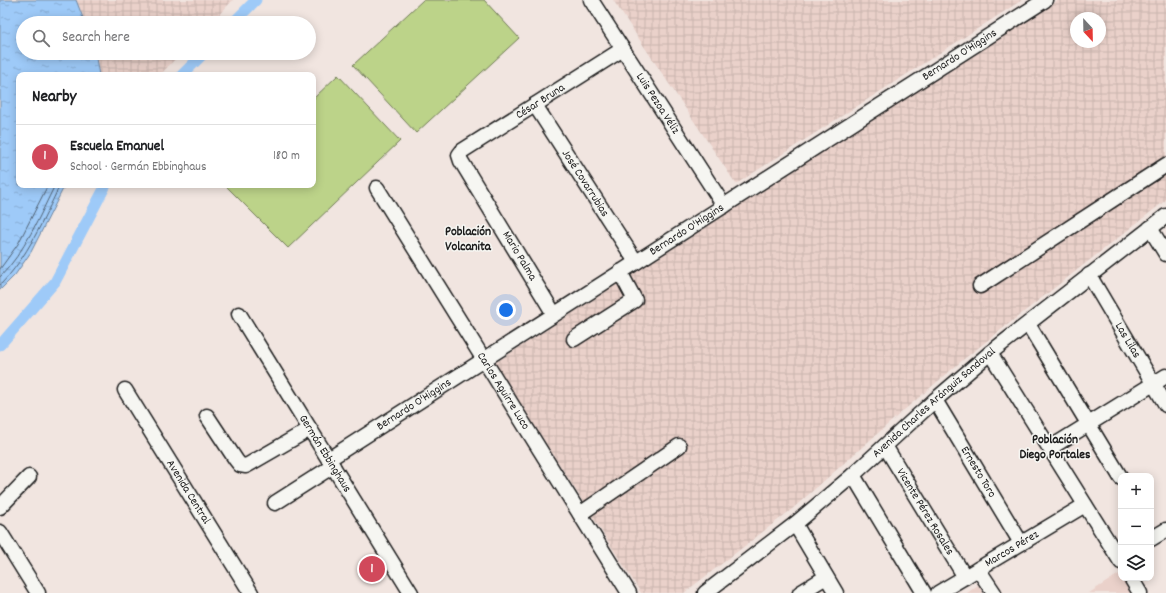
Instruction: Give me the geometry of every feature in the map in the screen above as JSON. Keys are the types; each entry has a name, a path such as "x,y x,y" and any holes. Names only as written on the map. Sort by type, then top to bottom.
{"street":[{"name":"Luis Pezoa Véliz","path":"591,0 724,206"},
{"name":"Bernardo O'Higgins","path":"275,503 331,463 554,314 1045,0"},
{"name":"César Bruna","path":"459,155 462,151 623,49"},
{"name":"José Covarrubias","path":"535,105 636,262"},
{"name":"Mario Palma","path":"459,155 461,161 554,314"},
{"path":"980,286 1166,165"},
{"name":"Carlos Aguirre Luco","path":"377,188 629,593"},
{"name":"Avenida Charles Aránguiz Sandoval","path":"705,593 795,524 853,475 935,400 990,353 1166,216"},
{"path":"1150,228 1166,254"},
{"path":"574,339 635,300 620,272"},
{"name":"Las Lilas","path":"1089,275 1166,405"},
{"name":"Germán Ebbinghaus","path":"239,314 411,593"},
{"path":"1028,324 1118,473"},
{"path":"990,353 1118,557"},
{"path":"1050,448 1166,376"},
{"name":"Avenida Central","path":"125,390 251,593"},
{"name":"Ernesto Toro","path":"935,400 1021,543"},
{"path":"207,416 236,460 240,465 246,466 310,428"},
{"path":"580,514 679,446"},
{"name":"Vicente Pérez Rosales","path":"886,446 965,577"},
{"path":"853,475 924,593"},
{"path":"0,507 29,477"},
{"name":"Marcos Pérez","path":"938,593 1085,505"},
{"path":"795,524 836,593"},
{"path":"0,532 38,593"},
{"path":"978,569 994,593"},
{"path":"800,593 826,577"},
{"path":"1133,581 1140,593"}],"shaded area":[{"path":"76,0 233,0 218,16 82,16"},
{"path":"613,0 1022,0 736,184"},
{"path":"1058,0 1166,0 1166,200 964,359 791,510 684,593 641,593 495,363"},
{"path":"96,60 174,60 163,72 98,72"},
{"path":"1118,575 1118,581 1123,581 1130,593 1089,593"},
{"path":"978,585 983,593 967,593"}],"green space":[{"path":"423,0 484,0 519,38 416,133 353,65"},
{"path":"338,75 400,141 288,248 228,188 316,188 316,96"}],"water":[{"path":"0,0 76,0 82,16 16,16 16,60 96,60 98,72 16,72 16,188 63,188 31,252 15,275 0,290"}],"waterway":[{"path":"240,16 256,0"},
{"path":"185,72 197,60"},
{"path":"0,345 55,282 104,188"}],"place":[{"name":"Escuela Emanuel","path":"372,569"}],"district":[{"name":"Población Volcanita","path":"468,240"},
{"name":"Población Diego Portales","path":"1055,448"}]}
